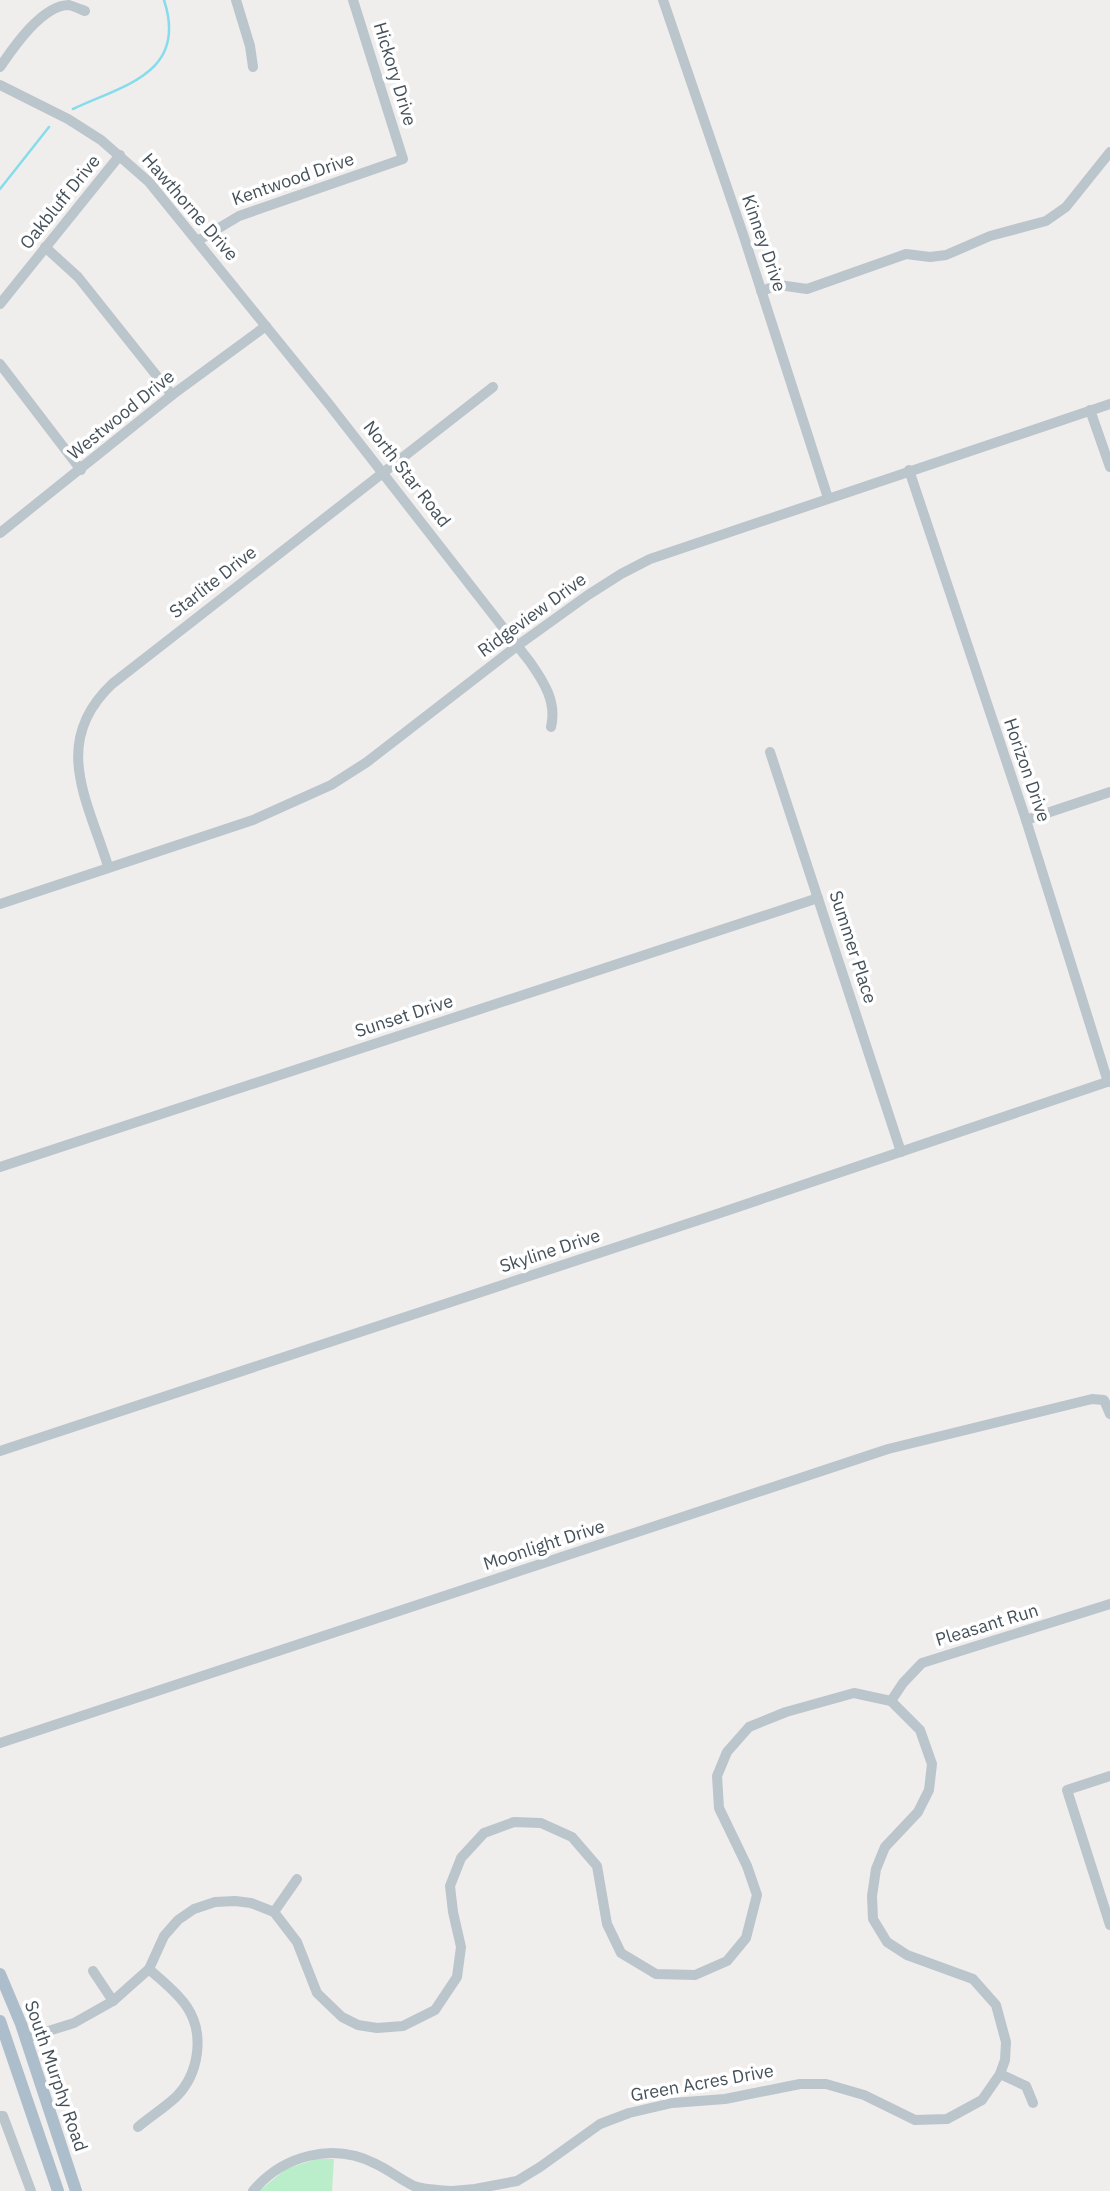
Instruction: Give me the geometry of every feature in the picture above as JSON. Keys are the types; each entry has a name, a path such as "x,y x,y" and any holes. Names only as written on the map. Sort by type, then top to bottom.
{"main road":[{"name":"South Murphy Road","path":"0,1974 26,2038 76,2191"},
{"name":"South Murphy Road","path":"0,2021 5,2046 58,2191"},
{"path":"5,2046 26,2038"}],"street":[{"path":"236,0 250,46 253,67"},
{"name":"Hickory Drive","path":"354,0 403,159"},
{"name":"Kinney Drive","path":"663,0 828,498"},
{"path":"0,67 35,22 68,5 85,11"},
{"name":"Hawthorne Drive","path":"0,85 68,119 120,155 149,182 266,326"},
{"path":"761,291 779,285 807,289 906,254 930,257 946,255 990,236 1046,221 1066,207 1110,152"},
{"name":"Oakbluff Drive","path":"0,304 120,155"},
{"name":"Kentwood Drive","path":"198,240 239,216 403,159"},
{"path":"45,247 78,276 172,395"},
{"name":"Westwood Drive","path":"0,533 172,395 266,326"},
{"name":"North Star Road","path":"266,326 383,472 540,676 554,710 551,727"},
{"path":"0,364 81,470"},
{"name":"Starlite Drive","path":"108,866 77,762 82,725 98,697 493,387"},
{"name":"Ridgeview Drive","path":"0,904 253,820 331,785 367,762 517,646 588,595 635,566 673,550 1110,404"},
{"path":"1090,410 1110,467"},
{"name":"Horizon Drive","path":"909,470 1026,820 1109,1082"},
{"name":"Summer Place","path":"770,752 901,1152"},
{"path":"1026,820 1110,792"},
{"name":"Sunset Drive","path":"0,1167 818,898"},
{"name":"Skyline Drive","path":"0,1451 1109,1082"},
{"name":"Moonlight Drive","path":"0,1743 906,1443 1092,1399 1104,1401 1110,1414"},
{"name":"Pleasant Run","path":"891,1701 922,1663 1110,1604"},
{"path":"26,2038 74,2023 113,2001 149,1969 164,1936 178,1920 194,1909 215,1902 235,1901 251,1903 274,1912 297,1942 317,1993 342,2017 358,2025 377,2028 403,2026 435,2010 457,1977 461,1947 450,1886 461,1858 484,1833 514,1822 541,1824 572,1837 597,1867 607,1924 621,1953 656,1974 695,1975 727,1961 746,1938 757,1895 747,1866 719,1808 717,1776 727,1752 749,1727 786,1712 854,1693 891,1701 920,1730 932,1765 929,1790 919,1812 885,1847 876,1869 872,1896 873,1919 887,1941 907,1955 974,1979 996,2005 1006,2042 1005,2060 1000,2074 1026,2086 1033,2103"},
{"path":"1110,1776 1067,1790 1110,1925"},
{"path":"274,1912 296,1879"},
{"path":"138,2127 177,2096 191,2078 198,2043 195,2023 187,2007 149,1969"},
{"path":"93,1971 113,2001"},
{"name":"Green Acres Drive","path":"253,2191 278,2168 307,2155 331,2152 374,2162 416,2187 452,2191 517,2181 600,2124 629,2113 672,2103 725,2099 800,2084 826,2084 864,2095 915,2120 947,2119 982,2100 1000,2074"},
{"path":"0,2116 3,2116 31,2191"}],"green space":[{"path":"316,2159 334,2159 332,2191 259,2191 286,2169"}],"waterway":[{"path":"73,109 131,83 147,73 159,60 167,44 169,25 164,0"},
{"path":"0,189 49,127"}]}
